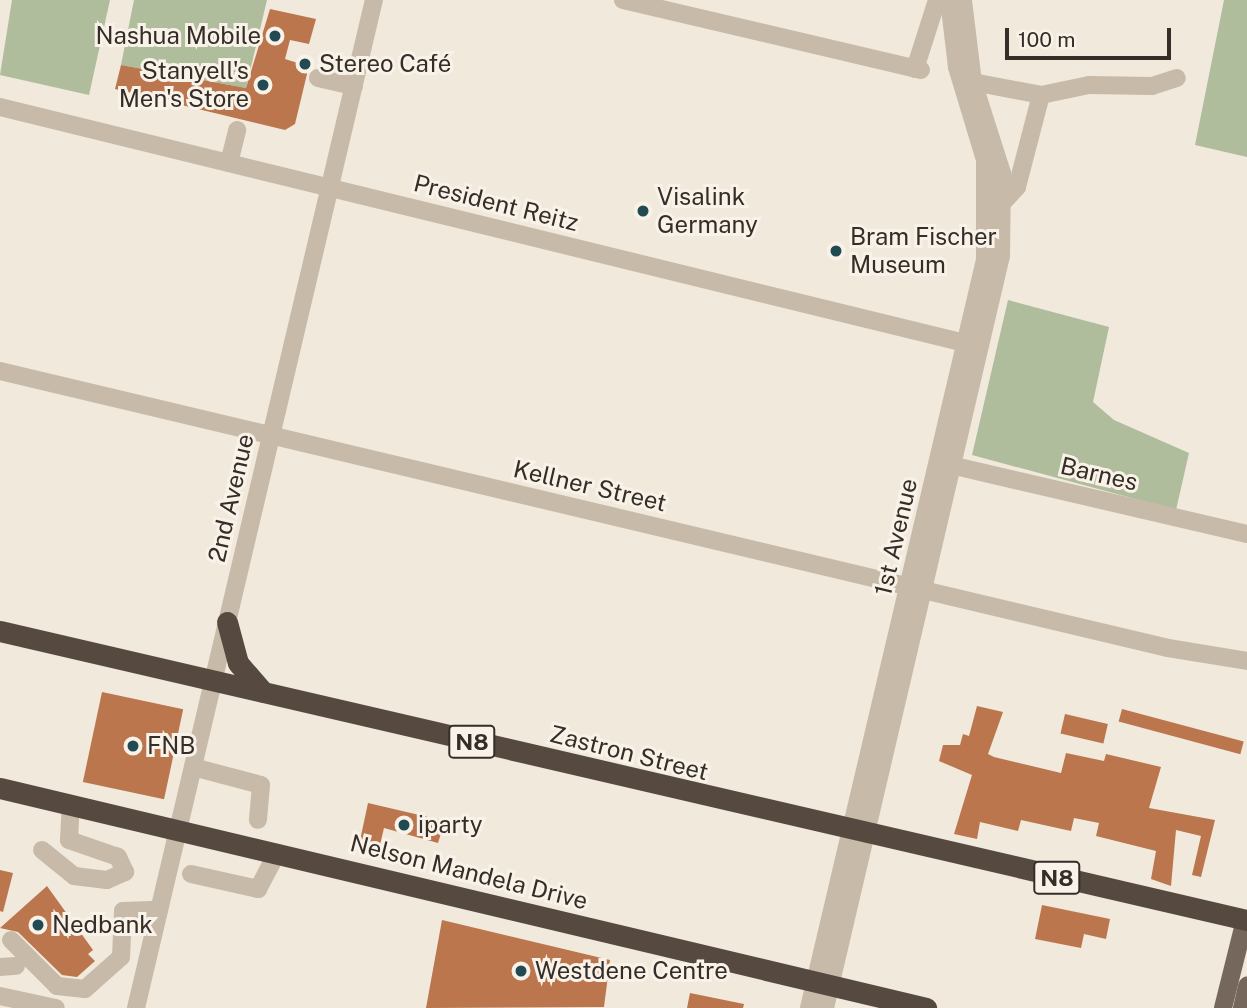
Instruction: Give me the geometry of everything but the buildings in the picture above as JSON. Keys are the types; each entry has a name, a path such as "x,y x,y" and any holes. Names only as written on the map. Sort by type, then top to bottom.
{"highway":[{"path":"227,622 238,663 263,691"},
{"name":"Zastron Street","path":"0,631 860,834 1246,919"},
{"name":"Nelson Mandela Drive","path":"0,788 926,1008"}],"main road":[{"path":"1223,1008 1246,919"},
{"path":"1242,1008 1247,986"}],"street":[{"name":"2nd Avenue","path":"136,1008 374,0"},
{"path":"623,0 918,70 937,0"},
{"path":"949,0 967,79"},
{"path":"963,0 967,79"},
{"path":"318,78 354,86"},
{"path":"967,79 1041,95 1089,85 1152,86 1177,78"},
{"name":"1st Avenue","path":"825,1008 824,984 974,345 999,207 994,141 967,79"},
{"path":"999,207 1017,187 1041,95"},
{"name":"President Reitz","path":"0,107 974,345"},
{"path":"229,163 237,130"},
{"name":"Kellner Street","path":"0,372 1168,648 1247,671"},
{"name":"Barnes","path":"946,463 1247,534"},
{"name":"Kellner Street","path":"1168,648 1247,662"},
{"path":"193,767 261,785 258,820"},
{"path":"42,850 74,876 107,880 125,872 118,857 69,840 71,805"},
{"path":"191,874 264,887 277,853"},
{"path":"11,940 57,986 85,989 121,957 123,911 159,909"},
{"name":"1st Avenue","path":"809,1008 824,984"},
{"path":"0,996 56,1008"}],"green space":[{"path":"12,0 110,0 89,95 0,75"},
{"path":"134,0 267,0 246,88 121,65"},
{"path":"1224,0 1247,0 1247,157 1195,145"},
{"path":"1008,300 1109,327 1093,402 1114,420 1189,453 1176,510 972,455"}],"place":[{"name":"Nashua Mobile","path":"275,36"},
{"name":"Stereo Café","path":"305,64"},
{"name":"Stanyell's Men's Store","path":"263,85"},
{"name":"Visalink Germany","path":"643,211"},
{"name":"Bram Fischer Museum","path":"836,251"},
{"name":"FNB","path":"133,746"},
{"name":"iparty","path":"404,825"},
{"name":"Nedbank","path":"38,925"},
{"name":"Westdene Centre","path":"521,971"}]}
